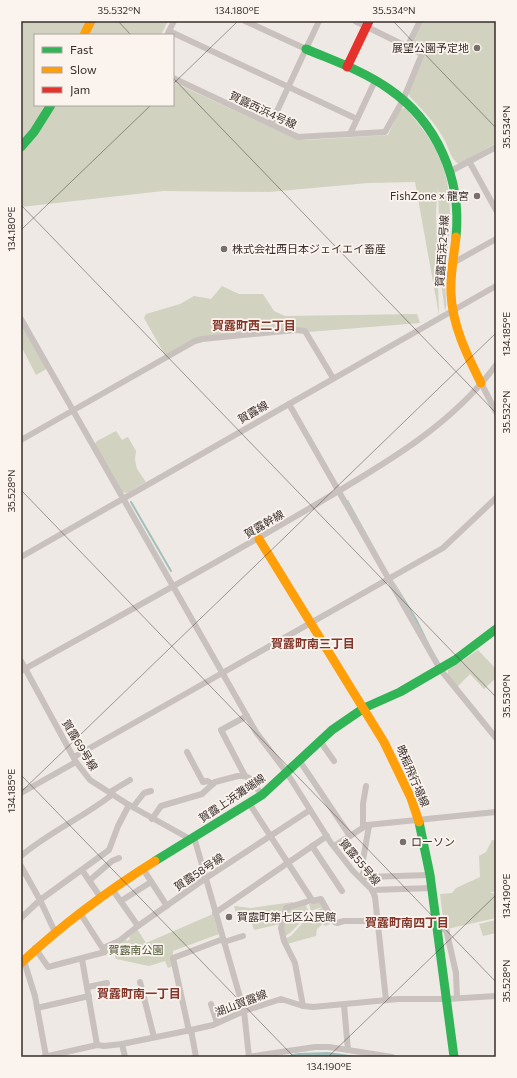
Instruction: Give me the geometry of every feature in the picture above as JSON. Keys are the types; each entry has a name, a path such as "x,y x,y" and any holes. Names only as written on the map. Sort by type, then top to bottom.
{"street":[{"path":"84,34 91,21"},
{"path":"168,33 174,21"},
{"path":"245,21 306,49"},
{"path":"270,124 319,21"},
{"path":"355,21 368,24 422,54 403,100"},
{"path":"407,47 420,21"},
{"path":"347,68 368,24"},
{"path":"174,36 357,119"},
{"name":"賀露西浜2号線","path":"306,49 388,88 417,112 433,132 451,171 457,220 451,280 452,311 465,352 481,382"},
{"name":"賀露西浜4号線","path":"174,78 298,137 385,132 403,100"},
{"path":"350,134 375,81"},
{"path":"21,147 34,132 50,106"},
{"path":"451,171 496,147"},
{"path":"469,161 496,210"},
{"path":"490,199 496,195"},
{"path":"452,263 496,239"},
{"name":"賀露線","path":"21,557 496,286"},
{"name":"賀露55号線","path":"21,319 261,740 286,773 334,846 353,871 372,890 375,897 386,1000"},
{"path":"21,440 202,339 296,330 305,331 333,378"},
{"name":"賀露幹線","path":"23,670 259,539 390,459 429,432 463,402 496,365"},
{"path":"481,382 496,412"},
{"path":"289,404 440,669 496,738"},
{"path":"21,793 75,759 223,672 311,621 443,548 496,498"},
{"name":"晩稲飛行場線","path":"259,539 364,708 402,776 418,820 430,875 454,1057"},
{"name":"賀露上浜灘端線","path":"22,962 35,948 112,889 262,795 320,741 364,708 400,692 440,669 455,660 496,629"},
{"name":"賀露69号線","path":"21,661 23,670 75,759 90,780 152,818 192,838"},
{"path":"247,716 221,730 245,776 262,795"},
{"path":"320,741 334,761"},
{"path":"187,752 203,782 207,781 213,784"},
{"path":"299,760 350,836"},
{"path":"152,818 161,806 204,793 213,784 238,776 245,776"},
{"path":"21,856 31,847 95,809 111,793 130,780"},
{"path":"361,878 364,871 363,860 366,827 364,804 366,786"},
{"path":"21,918 40,900 109,850 115,839 118,826 131,806 144,793 151,791"},
{"path":"249,803 312,900"},
{"name":"賀露58号線","path":"82,958 105,952 103,948 119,942 138,926 206,878 310,810"},
{"path":"334,846 366,827 496,812"},
{"path":"215,914 327,836"},
{"path":"192,838 206,878 215,914 244,1011 249,1057 259,1057 315,1047 348,1050 392,1057"},
{"path":"312,846 342,891"},
{"path":"90,880 112,861 119,858"},
{"path":"21,866 40,900 55,932"},
{"path":"142,869 167,906"},
{"path":"82,870 101,898"},
{"path":"361,878 430,875"},
{"path":"121,902 152,882"},
{"path":"372,890 432,888"},
{"path":"112,889 138,926"},
{"path":"303,1006 295,963 284,941 281,928 286,908 312,900 323,900 334,922 377,921"},
{"path":"80,913 103,948"},
{"path":"437,930 446,929 456,974 457,998"},
{"path":"196,1057 173,958 224,940 243,936"},
{"path":"35,948 48,967 82,958 97,1045"},
{"path":"22,962 37,1008 45,1057"},
{"path":"444,976 456,974"},
{"path":"140,982 154,1037"},
{"path":"88,987 107,983"},
{"path":"37,1008 89,996"},
{"name":"湖山賀露線","path":"45,1057 97,1045 104,1046 122,1044 190,1030 217,1023 244,1011 280,999 303,1006 313,1007 386,1000 447,999 496,996"},
{"path":"211,1004 217,1023"},
{"path":"344,1005 348,1050"},
{"path":"122,1044 125,1057"},
{"path":"77,1050 79,1057"}],"green space":[{"path":"21,21 168,21 162,34 34,34 34,106 174,106 174,82 296,139 306,140 388,135 400,109 405,108 435,148 443,167 448,186 450,227 445,275 446,308 445,311 441,282 438,186 436,212 439,315 415,182 368,183 269,192 163,191 21,207"},
{"path":"421,21 496,21 496,143 459,164 452,157 438,129 410,97 408,92 426,53 412,46 411,42"},
{"path":"222,286 239,294 263,294 274,311 285,316 417,314 420,323 308,332 205,337 166,357 144,318 146,314 180,304 194,296 211,299"},
{"path":"21,323 48,368 36,375 21,346"},
{"path":"116,431 122,440 128,437 136,451 135,460 137,469 146,482 127,493 122,492 95,444 97,441"},
{"path":"478,650 496,669 496,678 484,689 470,674 457,687 448,675 448,670"},
{"path":"492,840 496,840 496,892 489,892 496,894 496,918 447,929 444,926 440,894 452,893 456,888 480,877 479,856 486,852"},
{"path":"320,901 333,923 325,926 323,924 317,929 316,936 287,944 285,939 292,935 304,921 322,907 311,911 309,904"},
{"path":"293,902 280,924 254,930 251,921 239,923 234,906 251,908"},
{"path":"308,904 306,906 309,912 288,935 284,937 288,909"},
{"name":"賀露南公園","path":"213,914 219,934 173,951 173,966 168,968 165,961 149,966 116,959 114,954 118,952 116,945 126,939 127,941 130,939 129,937 137,929 146,943"},
{"path":"496,920 496,933 483,936 479,924"}],"water":[{"path":"347,500 348,500 389,574"},
{"path":"393,580 417,619 436,658"},
{"path":"328,1052 364,1057 280,1057 298,1053"}],"waterway":[{"path":"131,502 171,571"}],"traffic: fast":[{"path":"306,49 369,77 389,89 406,102 421,118 433,135 443,154 450,173 455,194 457,215 456,237"},
{"path":"21,147 34,132 50,106"},
{"path":"155,861 262,795 332,730 364,708 400,692 455,660 496,629"},
{"path":"419,822 430,875 454,1057"}],"traffic: slow":[{"path":"84,34 91,21"},
{"path":"456,237 451,279 454,317 461,340 481,383"},
{"path":"259,539 384,742 411,798 419,822"},
{"path":"21,963 52,935 85,909 155,861"}],"traffic: jam":[{"path":"347,67 369,21"}],"place":[{"name":"展望公園予定地","path":"477,48"},
{"name":"FishZone × 龍宮","path":"477,196"},
{"name":"株式会社西日本ジェイエイ畜産","path":"224,249"},
{"name":"ローソン","path":"403,842"},
{"name":"賀露町第七区公民館","path":"229,917"}],"district":[{"name":"賀露町西二丁目","path":"254,326"},
{"name":"賀露町南三丁目","path":"313,644"},
{"name":"賀露町南四丁目","path":"407,923"},
{"name":"賀露町南一丁目","path":"139,994"}]}
